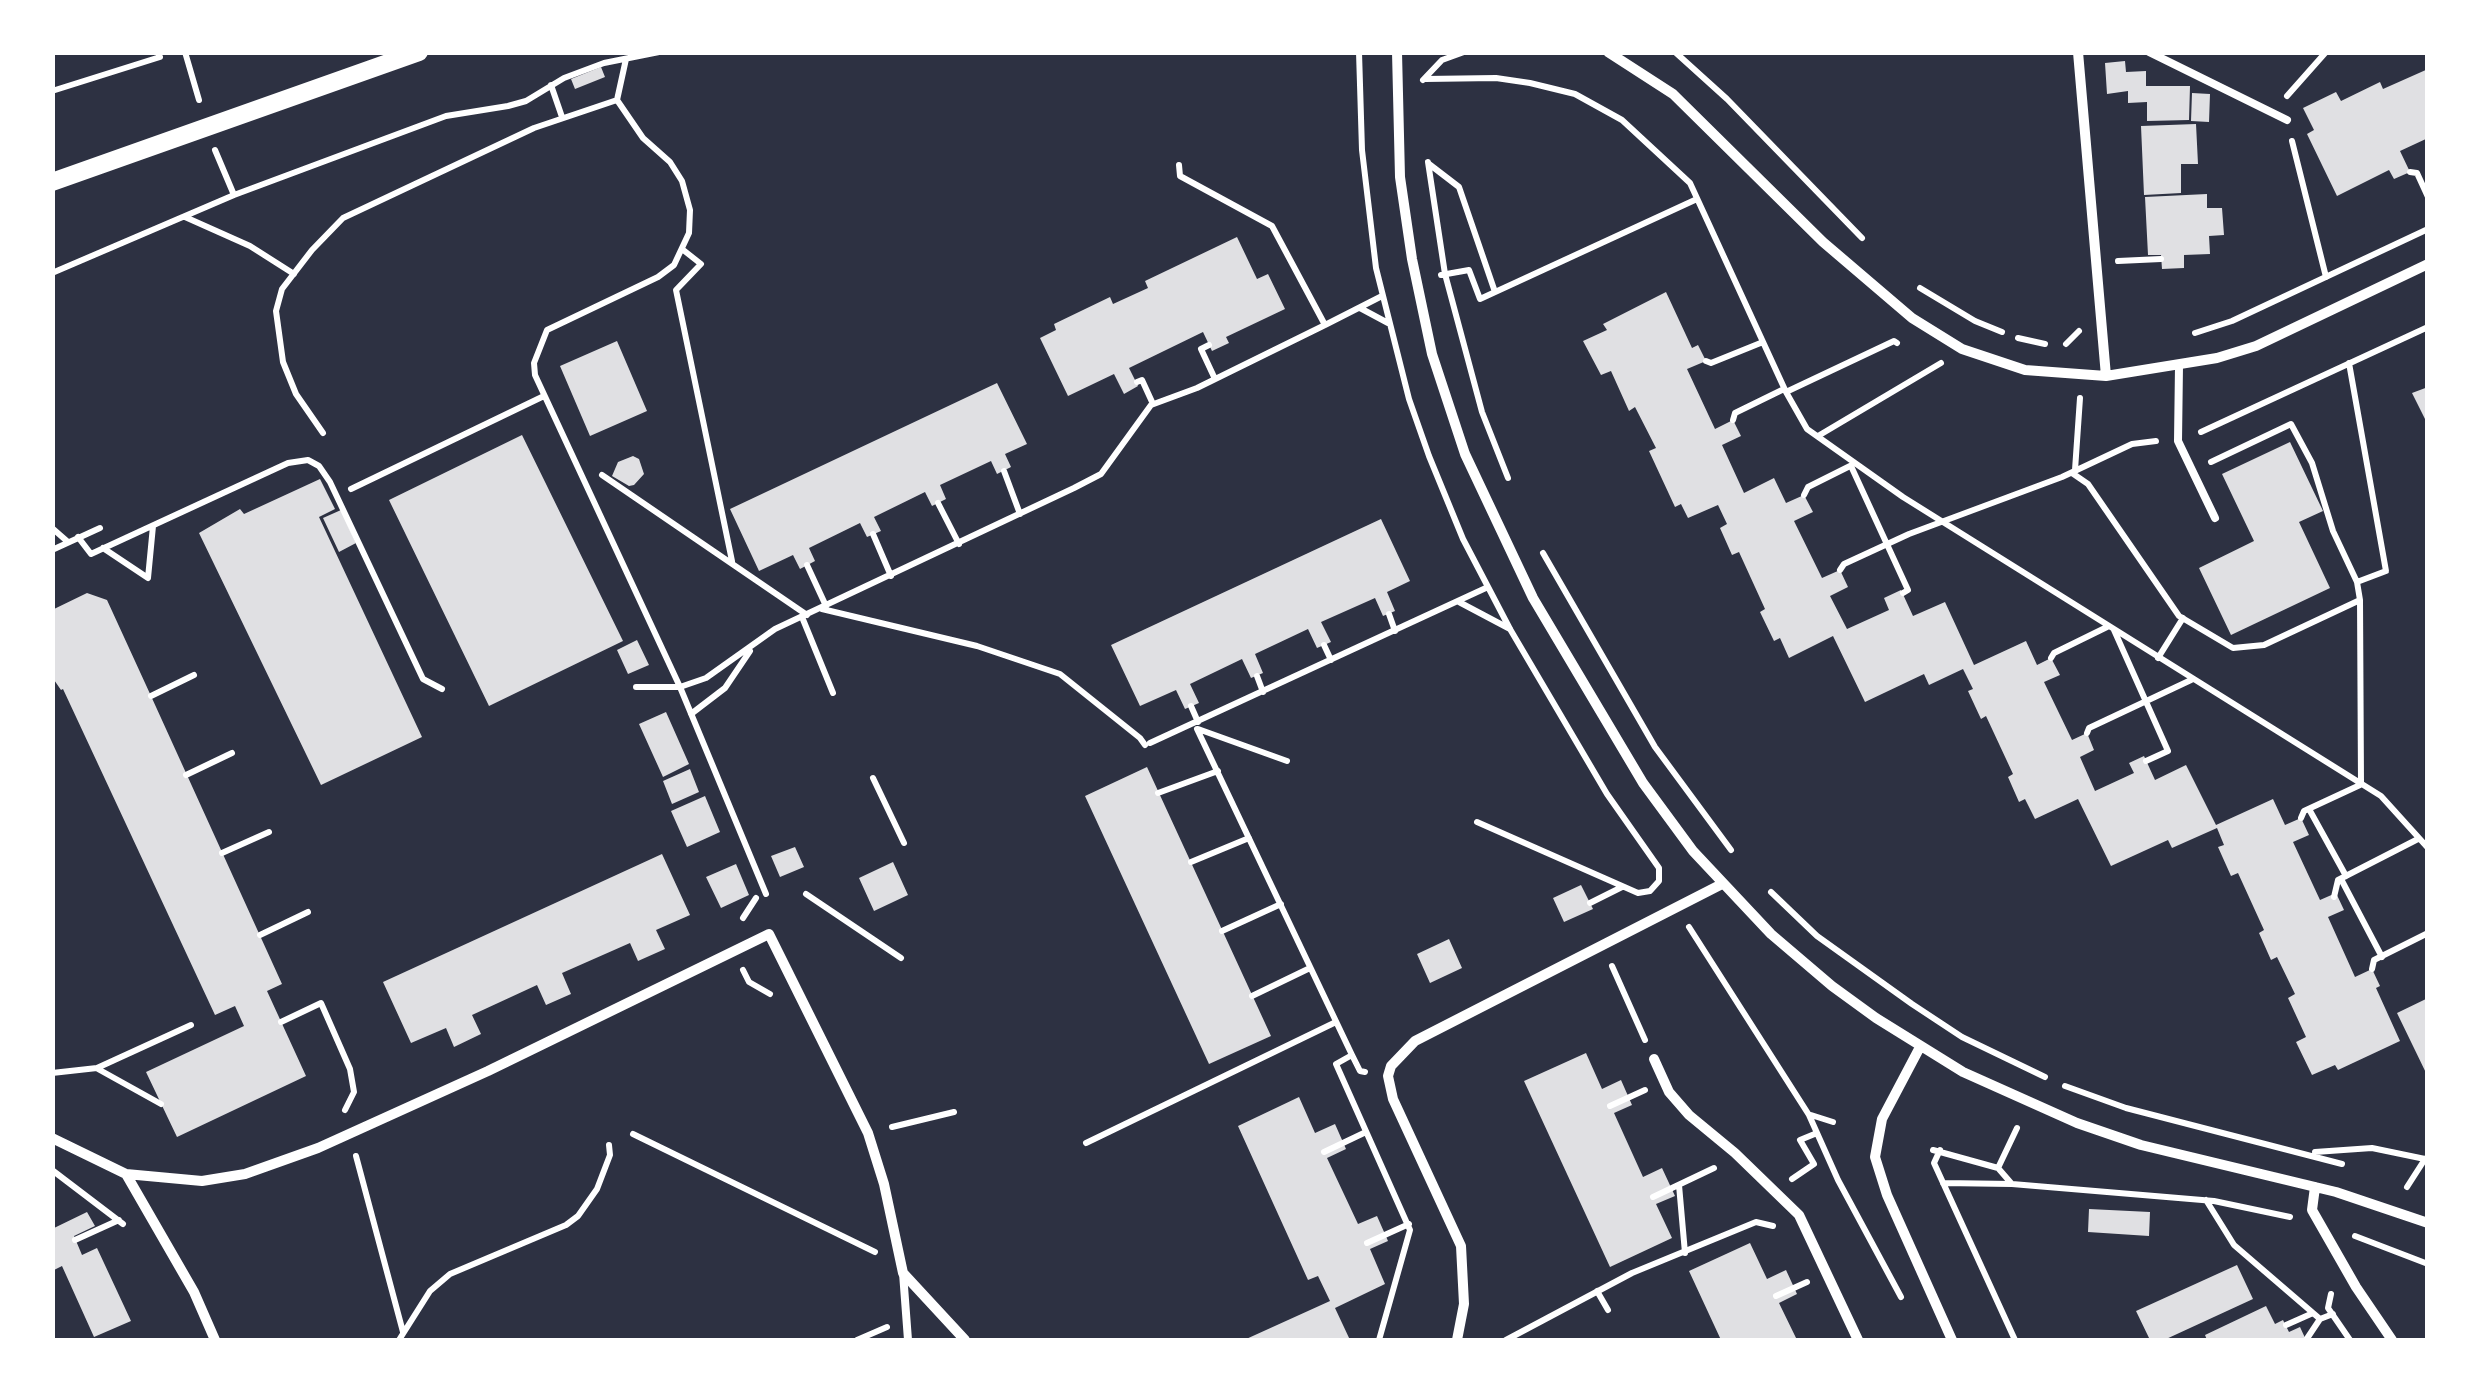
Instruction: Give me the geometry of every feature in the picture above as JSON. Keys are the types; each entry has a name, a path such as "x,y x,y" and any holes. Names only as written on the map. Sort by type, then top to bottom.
{"street":[{"path":"52,182 419,52"},
{"path":"1608,52 1673,94 1823,242 1912,318 1962,349 2025,370 2106,376 2179,366 2256,346 2428,264"},
{"path":"2078,52 2106,376"},
{"path":"1397,54 1400,177 1412,259 1432,354 1465,454 1533,598 1622,750 1693,851 1722,884 1771,934 1832,986 1920,1047 2012,1096 2141,1145 2314,1187 2428,1223"},
{"path":"1457,1340 1464,1304 1461,1246 1394,1099 1388,1076 1391,1066 1404,1048 1427,1034 1722,884"},
{"path":"52,1138 126,1174 202,1181 245,1174 284,1162 500,1064 768,934 868,1134 884,1184 903,1274 965,1340"},
{"path":"1920,1047 1882,1120 1875,1157 1886,1195 1952,1340"},
{"path":"1654,1059 1669,1092 1774,1190 1808,1230 1858,1340"},
{"path":"126,1174 194,1292 215,1340"},
{"path":"2314,1187 2312,1210 2392,1340"}],"lane":[{"path":"2149,52 2286,120"},
{"path":"2179,366 2178,441 2214,518"},
{"path":"903,1274 908,1340"}],"path":[{"path":"52,91 160,57 158,52"},
{"path":"184,52 190,74"},
{"path":"52,273 234,195 446,116 478,113 526,100 604,63 659,52"},
{"path":"636,687 680,687 717,672 753,645 804,616 1101,474 1154,404 1214,379 1382,296 1362,150 1359,52"},
{"path":"1424,95 1423,79 1442,60 1464,52"},
{"path":"1675,52 1727,99 1875,250"},
{"path":"2326,52 2282,102 2326,277"},
{"path":"626,59 617,100 643,138 670,162 682,180 691,221 674,265 658,277 547,330 534,363 544,396 680,687 766,894"},
{"path":"1423,79 1496,78 1574,94 1622,120 1690,182 1785,391 1807,429 1853,465 1942,522 2381,796 2428,848"},
{"path":"551,85 562,118"},
{"path":"323,434 296,394 284,362 276,311 282,289 312,250 343,218 562,118 617,100"},
{"path":"1426,144 1445,274 1470,370 1516,495"},
{"path":"219,163 234,195"},
{"path":"1428,164 1459,187 1496,292"},
{"path":"1179,165 1176,175 1272,226 1325,325"},
{"path":"2410,172 2416,173 2428,197"},
{"path":"1452,273 1469,270 1480,299 1698,200"},
{"path":"184,217 250,246 294,274"},
{"path":"2191,334 2232,320 2428,229"},
{"path":"682,249 700,264 676,290 732,561"},
{"path":"2124,261 2161,258"},
{"path":"1909,281 1975,321 2010,336 2048,344 2075,344"},
{"path":"1359,307 1388,322"},
{"path":"2200,432 2428,327"},
{"path":"2066,344 2080,330"},
{"path":"1733,420 1735,413 1894,341 1910,350"},
{"path":"1706,361 1711,363 1763,342"},
{"path":"1209,345 1201,349 1214,379"},
{"path":"1818,436 1962,349"},
{"path":"1928,361 1936,366"},
{"path":"2348,364 2386,570 2357,582"},
{"path":"1137,382 1142,380 1154,404"},
{"path":"352,489 544,396"},
{"path":"2073,472 2080,401"},
{"path":"2192,471 2291,424 2312,462 2332,531 2357,582 2360,600 2361,785"},
{"path":"1840,570 1844,564 1887,544 2073,472 2132,444 2160,440"},
{"path":"78,537 91,554 288,463 308,460 320,466 423,679 442,689"},
{"path":"1804,494 1808,487 1853,465"},
{"path":"1853,465 1908,590 1903,593"},
{"path":"1004,470 1020,514"},
{"path":"2073,472 2088,484 2183,618 2234,648 2264,645 2360,600"},
{"path":"602,475 732,561 804,616 832,692"},
{"path":"938,503 959,544"},
{"path":"103,548 148,578 153,525"},
{"path":"52,528 68,542"},
{"path":"52,550 100,528"},
{"path":"873,534 890,576"},
{"path":"1541,548 1655,747 1738,858"},
{"path":"807,565 823,607"},
{"path":"823,607 977,646 1060,674 1148,744 1197,725 1488,587"},
{"path":"1458,602 1510,629"},
{"path":"1389,614 1395,631"},
{"path":"2158,658 2183,618"},
{"path":"2051,658 2054,653 2111,628"},
{"path":"2111,628 2168,751 2146,761"},
{"path":"691,714 725,688 753,645"},
{"path":"1324,645 1331,660"},
{"path":"151,696 194,675"},
{"path":"1257,676 1263,692"},
{"path":"2087,733 2090,728 2192,679"},
{"path":"1191,706 1352,1054 1336,1064 1410,1224 1380,1340"},
{"path":"1197,725 1287,761"},
{"path":"186,774 232,754"},
{"path":"1158,792 1218,771"},
{"path":"873,778 904,843"},
{"path":"2302,818 2309,809 2361,785"},
{"path":"2309,809 2382,957"},
{"path":"1477,822 1642,894 1655,886"},
{"path":"222,853 269,832"},
{"path":"1190,862 1249,838"},
{"path":"2334,898 2344,877 2418,839"},
{"path":"1760,881 1817,936 1962,1037 2084,1094 2169,1120 2308,1153 2372,1148 2426,1158 2407,1188"},
{"path":"1590,902 1624,887"},
{"path":"806,894 901,958"},
{"path":"1222,931 1280,904"},
{"path":"260,935 308,912"},
{"path":"1688,926 1810,1115 1838,1180 1909,1312"},
{"path":"2372,969 2374,960 2428,934"},
{"path":"1610,967 1654,1059"},
{"path":"1252,996 1310,968"},
{"path":"281,1022 321,1003 350,1069 354,1092 344,1111"},
{"path":"1086,1143 1336,1022"},
{"path":"52,1073 97,1068 191,1024"},
{"path":"97,1068 160,1104"},
{"path":"1610,1106 1629,1097"},
{"path":"868,1134 954,1112"},
{"path":"1810,1115 1833,1122"},
{"path":"1998,1168 2017,1128"},
{"path":"351,1132 401,1337"},
{"path":"1324,1152 1366,1132"},
{"path":"1774,1190 1814,1164 1800,1140 1817,1132"},
{"path":"633,1134 876,1253"},
{"path":"401,1337 430,1291 450,1274 566,1226 578,1216 597,1189 610,1154 609,1145"},
{"path":"2012,1184 1998,1168 1936,1150 1934,1164 2016,1340"},
{"path":"1653,1197 1720,1165 1735,1153"},
{"path":"52,1170 134,1232"},
{"path":"1943,1182 2206,1200 2292,1218"},
{"path":"1679,1185 1685,1253"},
{"path":"1506,1340 1632,1273 1756,1222 1778,1228 1775,1221 1784,1200"},
{"path":"2206,1200 2234,1245 2320,1320"},
{"path":"76,1240 119,1220"},
{"path":"1367,1244 1410,1224"},
{"path":"2339,1230 2428,1264"},
{"path":"2324,1281 2332,1297 2328,1308 2350,1340"},
{"path":"1776,1296 1794,1288"},
{"path":"1597,1291 1608,1310"},
{"path":"2286,1325 2313,1314"},
{"path":"2306,1340 2320,1320 2332,1314"}],"building":[{"path":"2125,61 2126,72 2146,71 2146,86 2190,86 2189,120 2147,121 2147,102 2128,103 2128,91 2107,94 2105,63"},
{"path":"601,67 605,77 575,89 571,79"},
{"path":"2428,69 2428,138 2400,151 2410,172 2394,179 2389,170 2337,196 2307,134 2314,130 2303,108 2336,92 2341,101 2380,82 2383,89"},
{"path":"2192,93 2210,94 2209,122 2191,121"},
{"path":"2196,124 2198,164 2181,164 2181,193 2144,195 2141,126"},
{"path":"2207,194 2207,208 2222,208 2224,235 2209,236 2210,254 2184,255 2184,268 2162,269 2161,255 2148,255 2145,197"},
{"path":"1237,237 1257,279 1268,274 1285,309 1226,337 1229,343 1212,351 1203,332 1129,368 1138,386 1124,394 1114,374 1068,396 1040,338 1056,330 1054,324 1110,297 1113,304 1148,288 1145,281"},
{"path":"1666,292 1692,348 1698,345 1706,361 1687,369 1715,429 1733,420 1741,436 1722,445 1744,493 1774,478 1786,503 1804,495 1813,512 1794,521 1822,578 1840,570 1848,587 1830,596 1847,629 1889,610 1884,598 1901,590 1913,616 1945,602 1974,665 2026,641 2037,665 2051,658 2060,675 2044,682 2072,740 2087,733 2094,750 2080,757 2095,791 2134,773 2129,763 2144,756 2155,780 2186,765 2216,825 2273,799 2285,825 2301,818 2309,835 2293,842 2320,900 2336,893 2344,910 2328,917 2355,977 2372,969 2380,986 2376,988 2400,1041 2338,1070 2335,1065 2312,1075 2296,1042 2306,1037 2288,998 2295,994 2277,957 2271,960 2259,933 2264,930 2238,873 2231,876 2218,847 2224,845 2217,828 2172,848 2168,840 2111,866 2078,799 2035,819 2025,799 2019,802 2008,777 2013,774 1986,716 1981,719 1963,669 1929,685 1924,674 1865,702 1833,636 1789,658 1780,638 1774,641 1760,612 1765,609 1739,552 1732,555 1720,528 1727,524 1718,505 1688,518 1681,504 1675,507 1649,451 1656,448 1635,407 1629,411 1611,371 1601,375 1583,341 1607,330 1603,324"},
{"path":"617,341 647,411 590,436 560,366"},
{"path":"997,383 1027,444 1005,454 1011,467 997,474 991,461 940,485 946,499 932,506 925,492 874,517 881,531 867,537 860,523 809,548 815,561 800,569 793,555 759,571 730,509"},
{"path":"2428,387 2428,425 2412,393"},
{"path":"522,435 623,641 489,706 389,500"},
{"path":"2290,442 2323,511 2299,522 2330,588 2231,635 2199,568 2254,541 2222,474"},
{"path":"633,456 639,459 644,474 629,486 612,476 618,462"},
{"path":"320,479 335,509 319,517 422,737 321,785 199,533 240,509 244,514"},
{"path":"341,510 356,543 339,552 323,518"},
{"path":"1381,519 1410,581 1387,592 1395,611 1383,616 1375,598 1321,622 1331,642 1317,648 1308,629 1255,654 1263,673 1251,678 1242,659 1190,684 1199,703 1185,709 1176,690 1140,706 1111,645"},
{"path":"87,593 107,600 282,984 267,991 306,1076 177,1137 146,1072 244,1026 235,1006 215,1015 63,689 52,677 52,610"},
{"path":"637,640 649,665 628,674 617,650"},
{"path":"666,712 689,764 663,777 639,724"},
{"path":"1147,767 1271,1036 1209,1064 1085,796"},
{"path":"690,769 699,792 672,804 663,781"},
{"path":"705,796 720,832 687,847 671,811"},
{"path":"795,847 804,867 780,877 771,856"},
{"path":"662,854 690,915 656,930 665,949 638,961 630,943 562,973 571,994 546,1005 537,985 472,1015 481,1034 454,1047 446,1028 411,1043 383,982"},
{"path":"893,862 908,895 874,911 859,878"},
{"path":"736,864 749,895 721,908 706,877"},
{"path":"1581,885 1593,909 1564,922 1553,898"},
{"path":"1449,939 1462,968 1430,983 1417,954"},
{"path":"2428,998 2428,1077 2397,1013"},
{"path":"1586,1053 1602,1089 1621,1080 1632,1105 1614,1113 1643,1177 1662,1168 1675,1196 1656,1204 1672,1238 1610,1267 1524,1081"},
{"path":"1299,1097 1315,1133 1335,1124 1346,1149 1327,1158 1358,1224 1377,1216 1388,1241 1370,1249 1385,1284 1335,1308 1350,1340 1244,1340 1330,1301 1318,1276 1308,1280 1238,1126"},
{"path":"2089,1209 2150,1212 2149,1236 2088,1232"},
{"path":"87,1212 95,1226 74,1236 82,1255 97,1248 131,1321 94,1337 62,1266 52,1271 52,1229"},
{"path":"1750,1243 1767,1279 1786,1270 1797,1294 1779,1303 1797,1340 1721,1340 1689,1271"},
{"path":"2237,1265 2253,1299 2164,1340 2150,1340 2136,1311"},
{"path":"2266,1306 2275,1324 2283,1320 2289,1332 2300,1327 2306,1340 2207,1340 2205,1335"}]}
